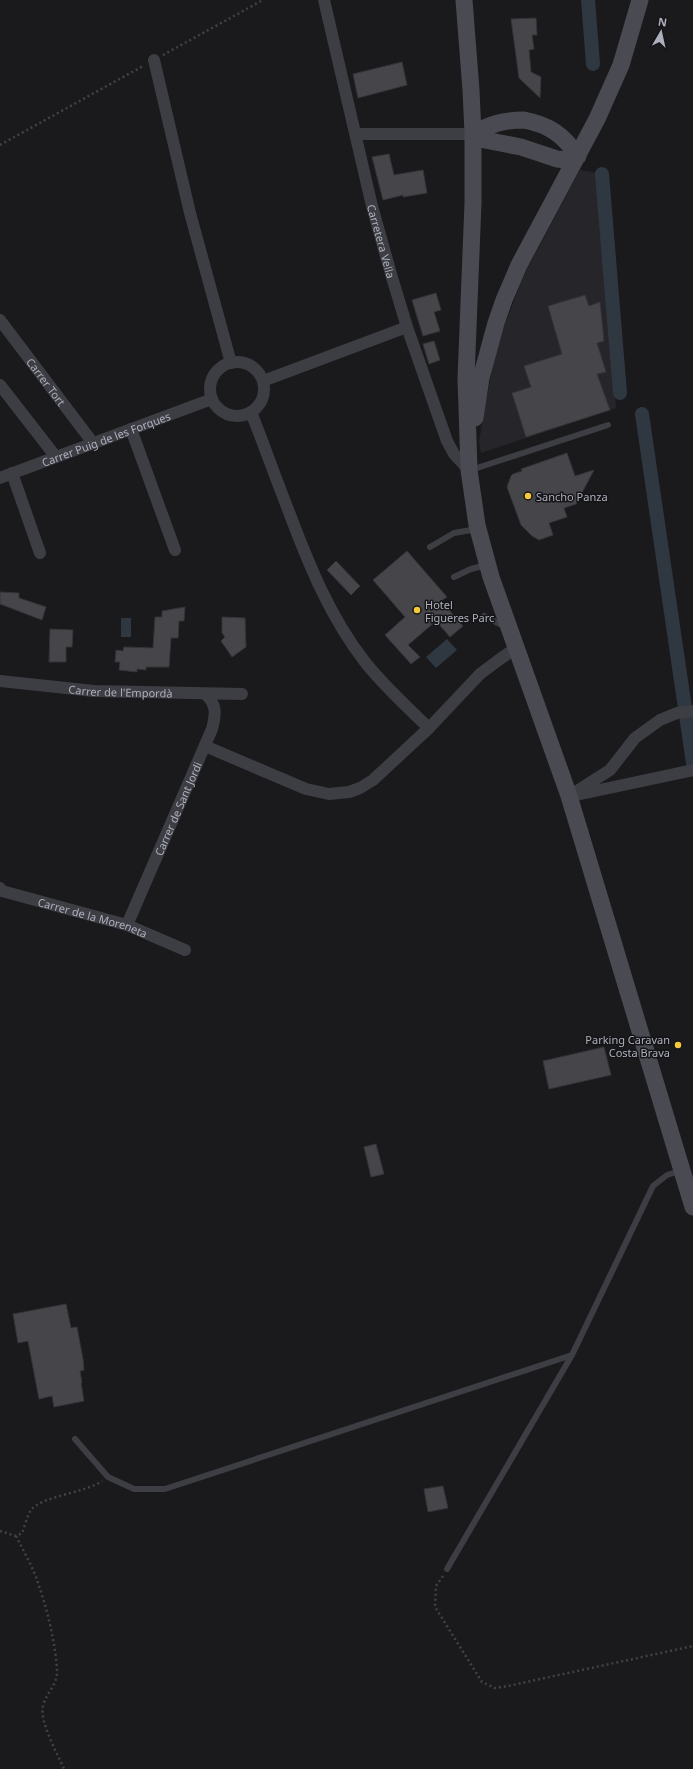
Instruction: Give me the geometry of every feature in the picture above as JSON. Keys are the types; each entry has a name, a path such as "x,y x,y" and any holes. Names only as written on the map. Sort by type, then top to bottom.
{"main road":[{"path":"464,0 473,134 473,203 466,378 469,470 478,528 488,565 509,628 569,796 693,1207"},
{"path":"469,449 483,371 504,300 519,265 578,156 621,65 640,0"},
{"path":"473,134 488,126 500,122 524,120 537,122 558,133 567,141 578,156"},
{"path":"473,134 485,140 521,146 557,159 569,160 578,156"}],"street":[{"name":"Carretera Vella","path":"324,0 372,206 407,327 447,441 454,454 469,470"},
{"path":"154,60 190,212 231,363"},
{"path":"356,134 473,134"},
{"name":"Carrer Tort","path":"0,320 94,443"},
{"path":"263,381 407,327"},
{"path":"239,362 254,368 260,374 263,381 264,390 262,399 258,406 251,412 242,416 228,414 216,407 212,399 210,390 213,376 222,366 239,362"},
{"path":"0,385 56,457"},
{"name":"Carrer Puig de les Forques","path":"0,478 212,399"},
{"path":"251,412 319,589 334,615 366,663 401,701 429,728"},
{"path":"132,429 175,550"},
{"path":"12,473 40,554"},
{"path":"205,746 306,789 329,794 338,794 360,788 373,780 429,728 480,674 516,648"},
{"name":"Carrer de l'Empordà","path":"0,681 94,691 242,694"},
{"name":"Carrer de Sant Jordi","path":"127,925 212,729 215,715 214,705 206,694"},
{"path":"569,796 610,770 635,738 660,720 678,713 693,711"},
{"path":"569,796 693,770"},
{"name":"Carrer de la Moreneta","path":"0,888 2,891 127,925 185,950"}],"lane":[{"path":"469,470 608,425"},
{"path":"430,547 454,533 478,528"},
{"path":"454,578 471,569 488,565"},
{"path":"484,616 509,628"},
{"path":"447,1569 572,1355 653,1186 667,1176 682,1171"},
{"path":"75,1439 108,1477 134,1488 164,1488 572,1355"}],"path":[{"path":"0,144 263,0"},
{"path":"0,1531 16,1536 22,1533 31,1510 40,1503 97,1485 108,1477"},
{"path":"16,1536 39,1585 52,1634 57,1678 43,1706 44,1720 64,1769"},
{"path":"447,1569 436,1586 435,1607 482,1682 495,1688 693,1646"}],"shaded area":[{"path":"580,170 597,173 616,408 481,453 479,442 497,345 524,275"},
{"path":"121,618 131,618 131,637 121,637"},
{"path":"447,639 457,650 436,668 426,657"}],"building":[{"path":"536,18 537,35 532,35 534,49 529,50 531,72 541,77 540,98 519,78 511,19"},
{"path":"402,62 407,85 358,98 353,74"},
{"path":"389,154 394,175 423,170 427,193 403,197 403,195 383,200 372,157"},
{"path":"436,293 441,310 434,312 440,331 423,336 412,300"},
{"path":"585,295 589,306 600,302 604,341 597,343 606,372 597,374 610,410 526,437 512,393 531,387 524,366 562,354 548,306"},
{"path":"434,341 440,360 429,364 423,344"},
{"name":"Sancho Panza","path":"567,453 575,476 594,470 576,504 564,508 567,517 549,523 553,535 539,540 532,536 521,525 507,487 511,476 522,471 521,469"},
{"path":"407,551 447,597 441,601 463,626 450,637 436,621 408,645 420,657 411,664 385,635 405,617 373,580"},
{"path":"336,561 360,586 351,595 327,570"},
{"path":"0,592 19,593 19,598 46,607 42,620 0,604"},
{"path":"185,607 184,621 179,621 178,638 171,638 169,667 146,667 146,670 137,669 137,672 119,670 120,662 115,662 116,650 123,651 124,647 153,648 155,617 162,617 162,611"},
{"path":"222,617 245,618 246,647 232,657 221,641 225,637 222,633"},
{"path":"50,629 73,630 72,647 66,647 66,662 49,662"},
{"path":"604,1047 611,1075 549,1089 543,1061"},
{"path":"376,1144 384,1174 371,1177 364,1147"},
{"path":"66,1304 71,1328 77,1327 83,1359 84,1370 80,1371 84,1401 54,1407 52,1396 39,1399 28,1341 18,1343 13,1314"},
{"path":"443,1486 448,1508 428,1512 424,1489"}],"waterway":[{"path":"588,0 593,64"},
{"path":"602,174 620,393"},
{"path":"642,414 693,763"}],"place":[{"name":"Sancho Panza","path":"528,496"},
{"name":"Hotel Figueres Parc","path":"417,610"},
{"name":"Parking Caravan Costa Brava","path":"678,1045"}]}
